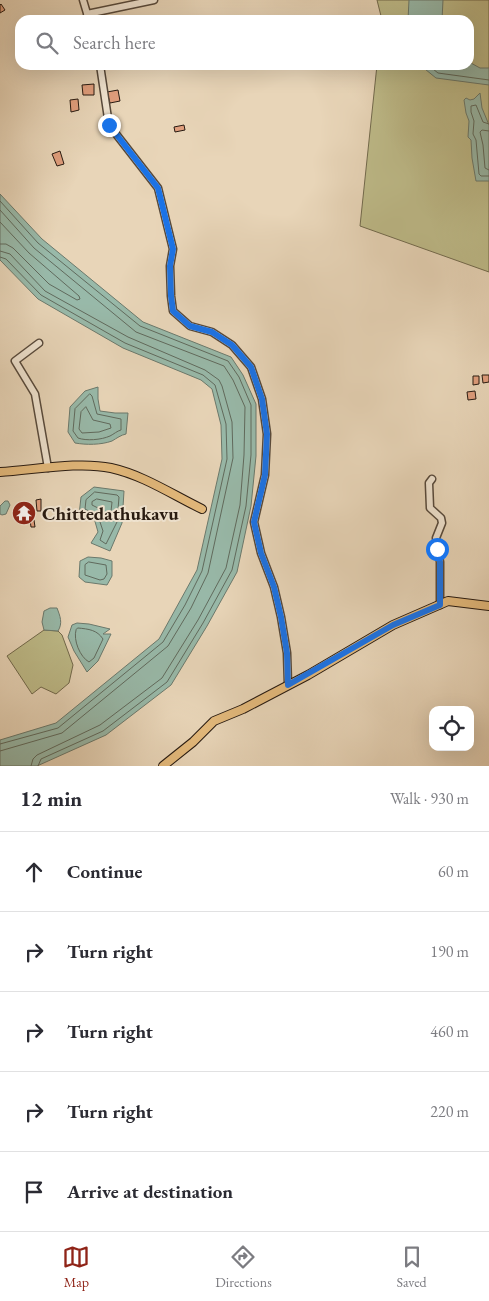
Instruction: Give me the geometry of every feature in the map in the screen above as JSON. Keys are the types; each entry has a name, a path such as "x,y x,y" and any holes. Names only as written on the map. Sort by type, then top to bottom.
{"main road":[{"path":"0,472 75,465 110,468 134,475 202,509"},
{"path":"163,766 193,742 214,721 243,709 288,685 393,625 448,601 489,606"}],"street":[{"path":"83,0 87,15"},
{"path":"96,15 154,0"},
{"path":"101,70 109,125 158,188 173,249 170,266 173,311 190,326 212,332 232,345 251,367 262,399 267,434 265,475 254,522 261,553 274,587 281,617 287,653 288,685"},
{"path":"39,343 15,361 35,394 48,468"},
{"path":"432,479 429,483 430,508 441,518 442,523 436,538 440,562 440,605"}],"shaded area":[{"path":"377,0 489,0 489,272 360,226 376,70 474,70 474,15 381,15"},
{"path":"44,630 58,631 62,635 73,665 69,683 56,694 41,687 32,694 7,656"}],"water":[{"path":"409,0 443,0 442,15 408,15"},
{"path":"474,65 480,68 489,68 489,85 436,78 426,70 474,70"},
{"path":"480,93 482,108 489,125 489,181 476,181 471,140 468,137 469,121 464,100 466,98 474,99"},
{"path":"0,194 42,239 143,322 231,357 243,375 256,404 256,456 251,506 237,572 207,626 171,685 106,735 37,766 0,766 0,740 56,723 159,639 197,570 222,459 221,425 212,389 201,380 123,348 38,299 0,260"},
{"path":"98,387 100,411 128,413 126,434 103,443 75,443 68,432 70,407 85,391"},
{"path":"94,487 124,491 122,523 110,551 91,543 98,532 94,518 79,515 81,497"},
{"path":"5,501 8,501 10,505 6,514 2,515 0,514 0,506"},
{"path":"88,557 112,561 112,576 107,585 85,582 79,577 80,561"},
{"path":"50,608 57,608 61,622 58,631 44,630 42,622 44,611"},
{"path":"77,623 110,629 103,634 111,634 98,661 87,672 68,637 72,625"}],"building":[{"path":"0,5 5,10 0,13"},
{"path":"94,84 94,95 83,95 82,85"},
{"path":"118,90 120,101 110,103 107,92"},
{"path":"78,99 79,110 71,112 70,100"},
{"path":"184,125 185,130 175,132 174,127"},
{"path":"60,151 64,164 57,166 52,154"},
{"path":"482,375 489,375 489,382 483,383"},
{"path":"473,376 479,376 479,384 473,385"},
{"path":"475,391 476,399 468,400 467,392"},
{"path":"41,499 41,511 37,511 36,500"},
{"name":"Chittedathukavu","path":"29,504 30,520 22,524 22,521 19,521 18,505"},
{"path":"30,520 34,520 35,527 31,527"}],"place":[{"name":"Chittedathukavu","path":"24,513"}],"route":[{"path":"109,125 158,188 173,249 170,266 173,311 190,326 212,332 232,345 251,367 262,399 267,434 265,475 254,522 261,553 274,587 281,617 287,653 288,685 393,625 440,605 440,562 437,549"}]}
